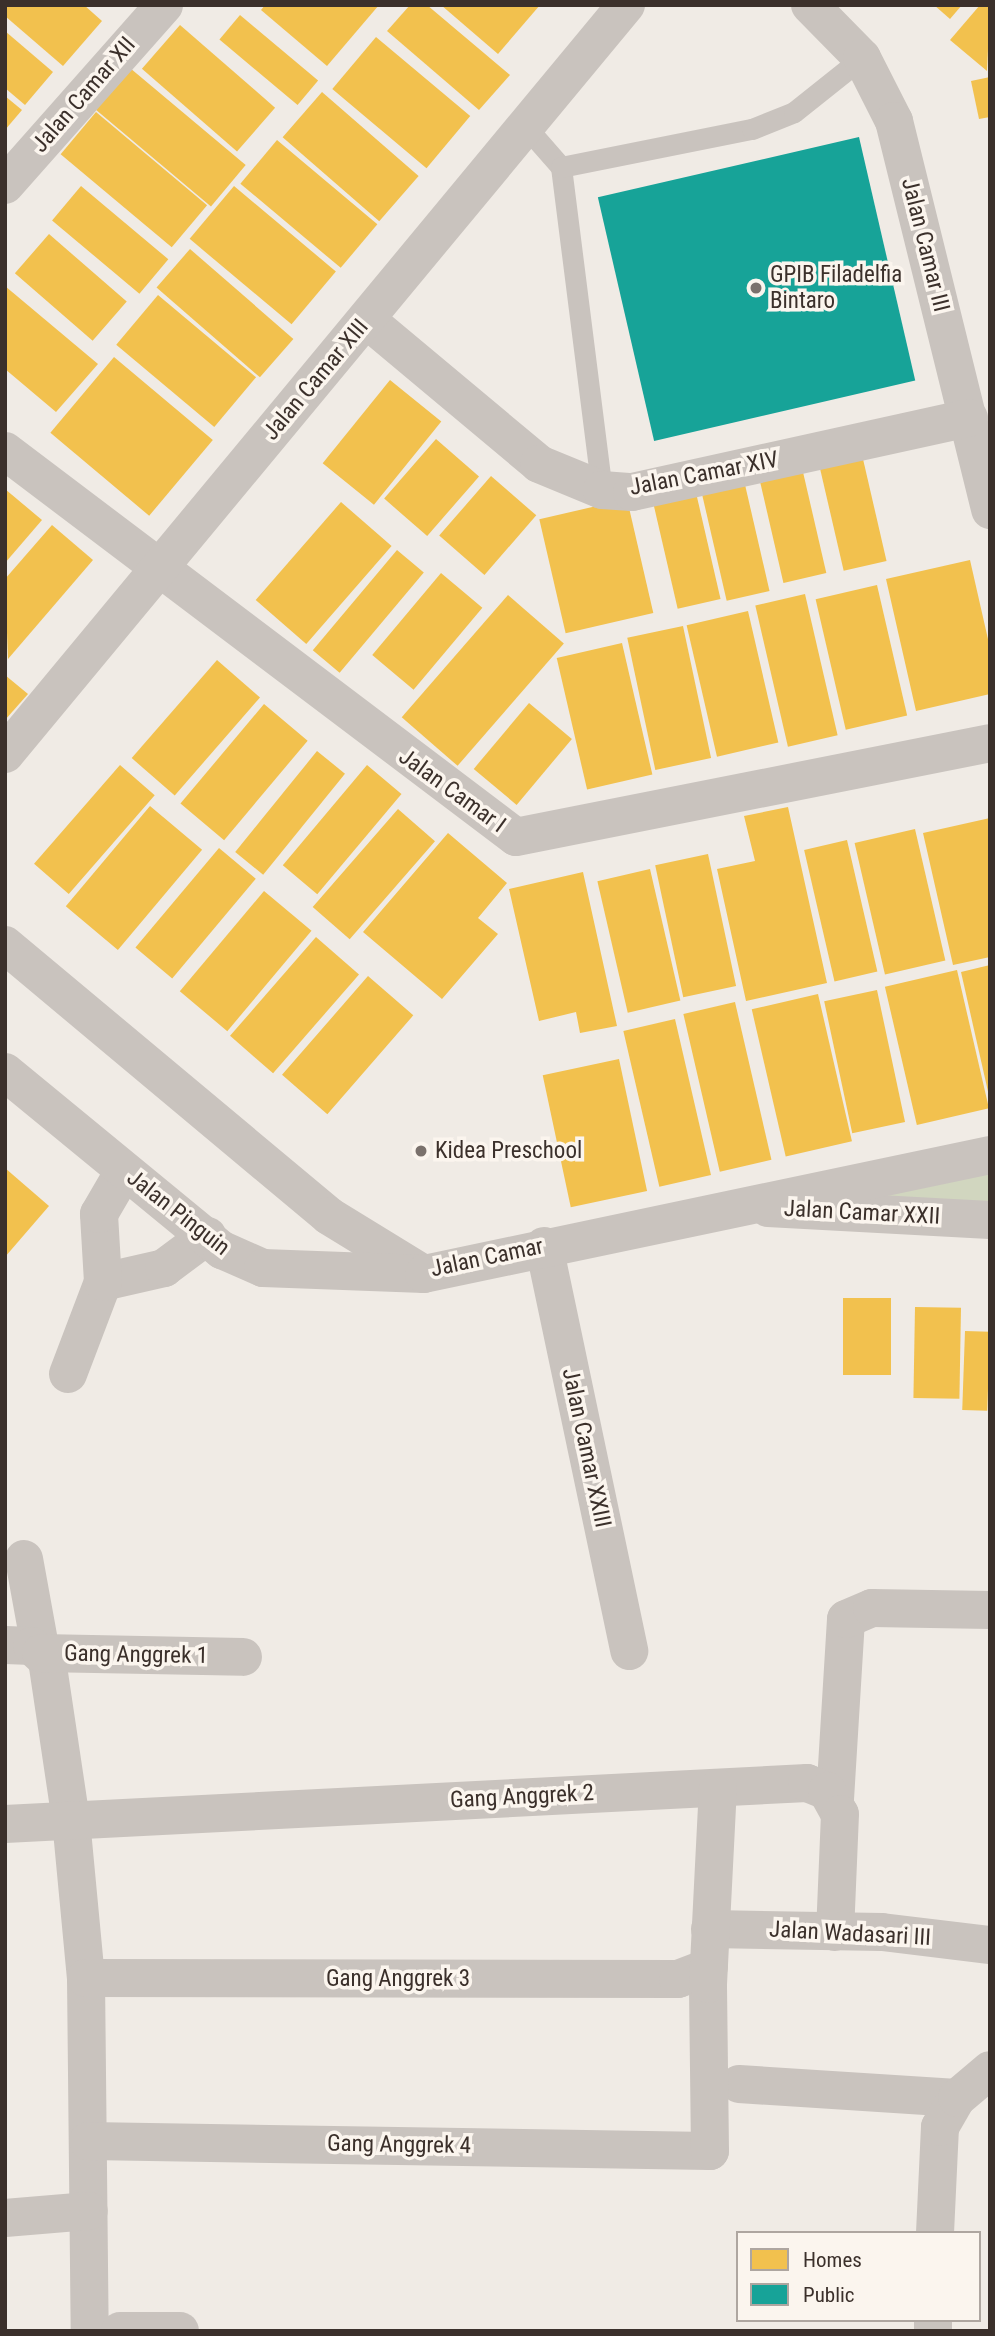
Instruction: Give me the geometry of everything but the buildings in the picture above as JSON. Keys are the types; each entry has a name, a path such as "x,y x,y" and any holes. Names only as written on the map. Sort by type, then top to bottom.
{"street":[{"name":"Jalan Camar XII","path":"5,185 164,5"},
{"name":"Jalan Camar XIII","path":"5,754 626,5"},
{"name":"Jalan Camar III","path":"810,5 862,58 894,121 990,510"},
{"name":"Jalan Camar XIV","path":"367,320 539,464 602,490 632,492 969,418"},
{"name":"Jalan Camar I","path":"5,451 157,571 516,837 990,743"},
{"name":"Jalan Camar","path":"5,945 329,1216 424,1274 544,1246 990,1155"},
{"name":"Jalan Pinguin","path":"5,1072 207,1236 263,1268 424,1274"},
{"path":"68,1374 103,1282 99,1214 124,1171"},
{"name":"Jalan Camar XXII","path":"735,1206 990,1220"},
{"path":"263,1268 302,1255 327,1231 329,1216"},
{"path":"103,1282 164,1268 207,1236"},
{"name":"Jalan Camar XXIII","path":"544,1246 629,1651"},
{"name":"Gang Anggrek 1","path":"24,1559 23,1649 243,1657"},
{"path":"835,1932 841,1819 835,1799 846,1619 872,1608 990,1610"},
{"path":"23,1649 71,1820 86,1978 90,2331"},
{"name":"Gang Anggrek 2","path":"5,1824 807,1783 835,1799"},
{"path":"709,1967 718,1788"},
{"name":"Jalan Wadasari III","path":"710,1929 835,1932 990,1945"},
{"name":"Gang Anggrek 3","path":"86,1978 678,1979 709,1967"},
{"name":"Gang Anggrek 4","path":"88,2141 709,2151 709,1967"},
{"path":"934,2231 940,2127 957,2098 990,2070"},
{"path":"738,2084 957,2098"},
{"path":"5,2218 89,2211"},
{"path":"120,2331 180,2331"}],"lane":[{"path":"561,167 752,129 793,112 862,58"},
{"path":"526,127 561,167 602,490"}],"green space":[{"path":"990,1156 990,1215 746,1205"}],"place":[{"name":"GPIB Filadelfia Bintaro","path":"756,288"},
{"name":"Kidea Preschool","path":"421,1151"}]}
